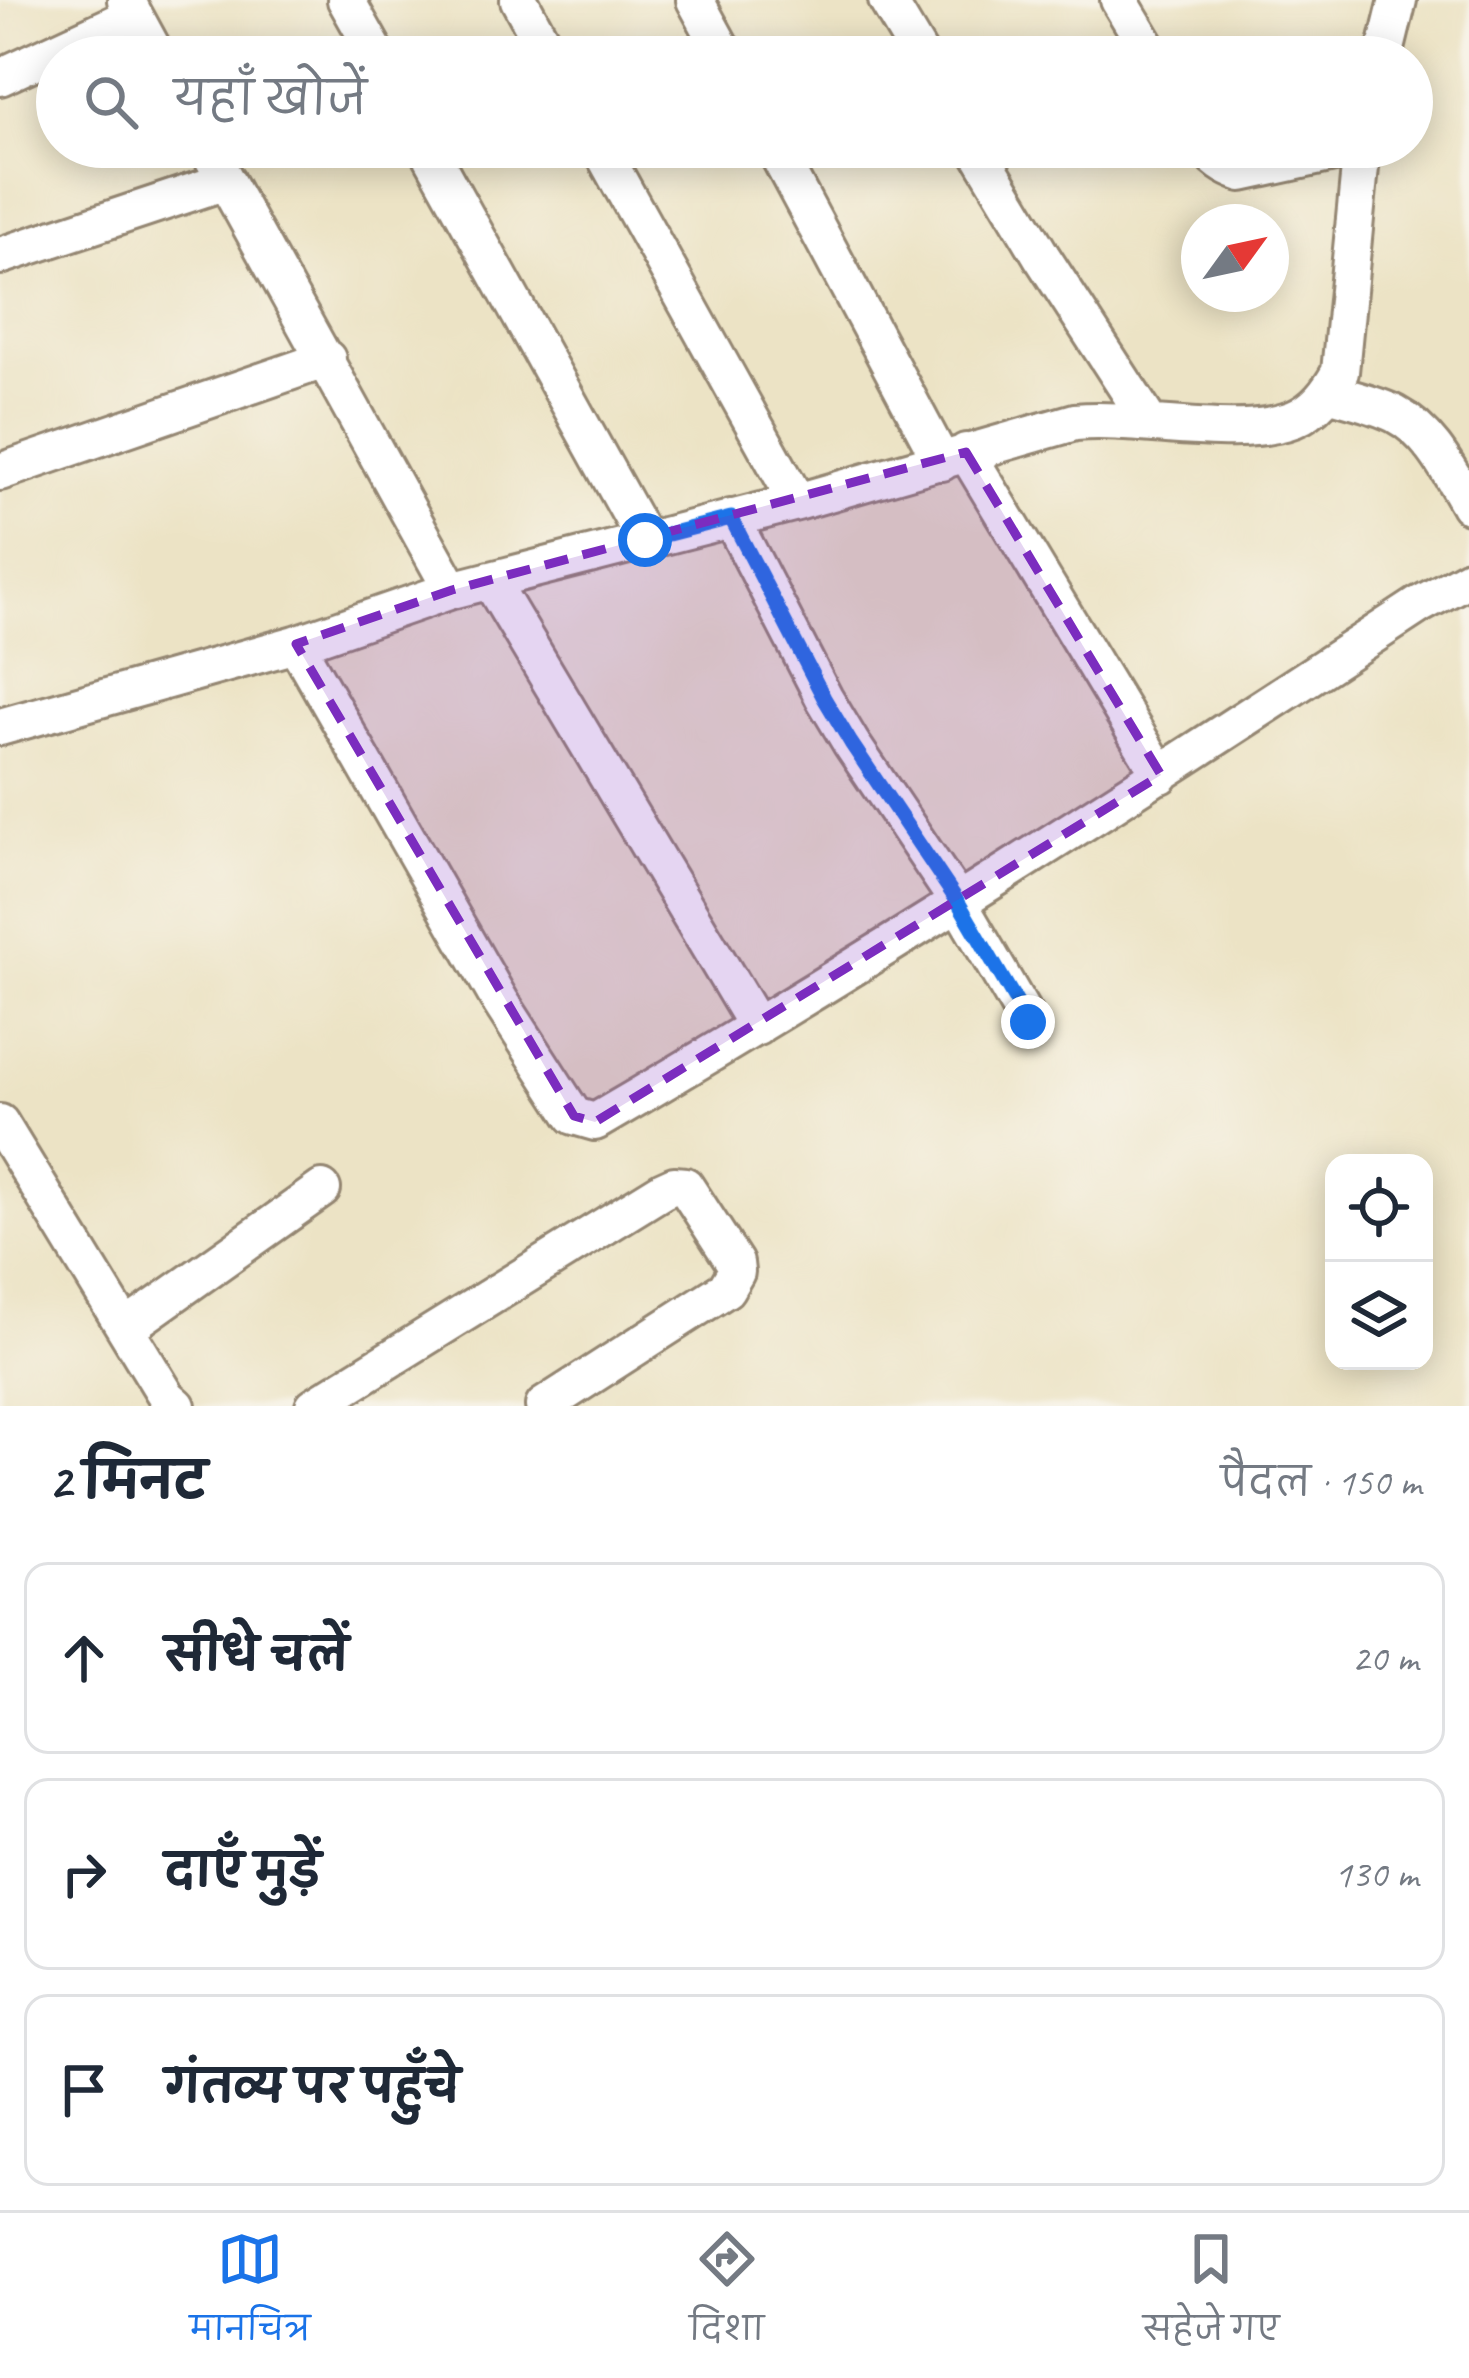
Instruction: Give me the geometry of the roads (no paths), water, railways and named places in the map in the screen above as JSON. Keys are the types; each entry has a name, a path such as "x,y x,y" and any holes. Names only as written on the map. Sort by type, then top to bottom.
{"street":[{"path":"346,0 366,36"},
{"path":"519,0 539,36"},
{"path":"695,0 714,36"},
{"path":"887,0 908,36"},
{"path":"1119,0 1140,36"},
{"path":"1389,36 1398,0"},
{"path":"76,36 130,7 146,36"},
{"path":"0,77 36,58"},
{"path":"219,168 452,590"},
{"path":"439,168 645,540"},
{"path":"612,168 797,502"},
{"path":"786,168 954,457 1161,775"},
{"path":"989,168 1149,422"},
{"path":"1227,168 1242,173 1265,168"},
{"path":"0,727 296,644 452,590 797,502 1075,422 1250,428 1293,419 1329,392 1340,372 1360,168"},
{"path":"0,256 226,181"},
{"path":"0,472 327,359"},
{"path":"1329,392 1392,412 1411,424 1434,448 1469,505"},
{"path":"731,518 824,698 958,902 1028,1022"},
{"path":"296,644 500,1001 574,1116 595,1122 958,902 1419,605 1469,578"},
{"path":"490,580 757,1027"},
{"path":"0,1123 167,1397 177,1406"},
{"path":"314,1406 663,1190 685,1186 735,1263 736,1272 726,1289 544,1406"},
{"path":"126,1328 322,1189"}]}
